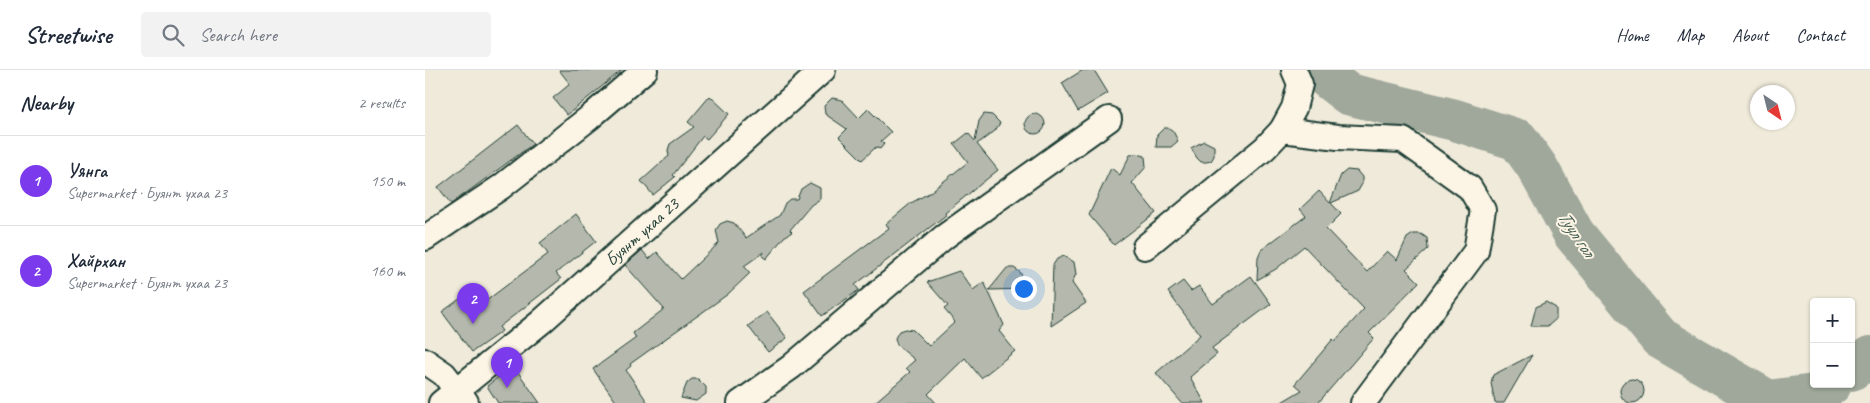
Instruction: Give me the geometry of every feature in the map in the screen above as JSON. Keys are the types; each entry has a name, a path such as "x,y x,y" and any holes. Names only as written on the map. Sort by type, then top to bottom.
{"street":[{"path":"425,238 501,187 589,118 645,70"},
{"name":"Буянт ухаа 23","path":"455,399 823,70"},
{"path":"1145,247 1265,148 1282,130 1294,108 1300,84 1295,70"},
{"path":"740,403 791,367 944,237 1109,119"},
{"path":"1282,130 1338,137 1403,140 1470,188 1483,210 1476,251 1363,403"},
{"path":"425,361 444,374 455,399"}],"building":[{"path":"559,70 622,70 567,115 553,98 570,84"},
{"path":"1083,70 1094,70 1108,93 1078,111 1062,83"},
{"path":"710,96 729,114 707,139 703,136 673,175 675,177 653,195 641,181 669,156 670,144 694,127 688,122"},
{"path":"832,98 842,100 859,118 868,109 891,132 881,141 884,144 880,149 876,147 862,160 839,137 847,129 825,114 824,106"},
{"path":"984,114 992,115 1000,123 995,131 977,144 998,170 945,213 946,215 855,285 859,290 822,316 804,291 889,228 886,224 911,203 929,193 968,162 954,144 968,133 975,141 979,121"},
{"path":"1035,114 1042,117 1045,124 1042,131 1035,134 1028,131 1025,124 1028,117"},
{"path":"518,125 533,144 451,204 438,187"},
{"path":"1164,128 1169,128 1173,131 1178,141 1171,147 1156,147 1157,135"},
{"path":"1204,141 1214,146 1214,156 1211,161 1201,162 1191,148"},
{"path":"1130,155 1145,156 1146,167 1132,183 1156,213 1114,245 1089,215 1111,168 1120,175"},
{"path":"1347,170 1357,171 1362,177 1362,184 1358,191 1331,203 1341,214 1326,229 1367,272 1387,251 1397,260 1407,238 1413,234 1421,234 1427,238 1428,249 1406,269 1419,282 1369,333 1374,338 1318,403 1280,403 1302,390 1295,384 1333,339 1335,341 1364,309 1304,246 1276,269 1257,280 1258,257 1261,250 1306,216 1300,209 1319,191 1330,203 1341,175"},
{"path":"810,183 820,188 820,199 811,205 790,230 792,232 784,237 766,259 762,256 764,252 744,266 750,273 728,294 630,364 631,366 626,370 648,403 617,403 593,369 636,338 633,333 664,309 625,265 642,250 649,259 657,252 681,279 719,243 716,230 720,224 727,221 734,223 746,238 780,215 785,203 790,199 797,199 801,189"},
{"path":"576,214 596,241 556,273 561,279 499,327 502,331 472,352 442,312 472,290 482,304 548,254 540,243"},
{"path":"1064,256 1074,262 1076,274 1072,283 1086,303 1051,326 1053,265 1057,259"},
{"path":"1007,268 1014,268 1020,272 1029,289 989,290"},
{"path":"959,271 973,290 984,282 1004,325 999,331 1015,351 981,378 965,358 928,394 936,403 874,403 910,372 906,368 915,360 897,345 895,338 899,331 905,329 913,330 929,346 955,322 944,309 948,306 927,282"},
{"path":"1251,276 1271,304 1212,348 1217,354 1190,377 1205,403 1182,403 1156,373 1200,335 1168,292 1183,281 1191,291 1199,286 1213,304"},
{"path":"1546,302 1556,308 1556,319 1548,326 1531,326 1536,307"},
{"path":"767,312 787,338 768,352 748,326"},
{"path":"1532,355 1504,403 1495,403 1491,383 1493,375"},
{"path":"513,365 540,403 498,403 487,386"},
{"path":"692,379 698,379 706,387 706,394 696,401 681,398 687,383"},
{"path":"1632,379 1637,380 1643,386 1643,396 1637,402 1632,403 1627,402 1621,396 1620,391 1621,386 1627,380"}],"waterway":[{"name":"Туул гол","path":"1317,70 1348,94 1455,120 1518,140 1537,167 1574,234 1660,338 1768,401 1815,395 1825,388"},
{"name":"Туул гол","path":"1855,367 1870,357"}],"place":[{"name":"Хайрхан","path":"473,324"},
{"name":"Уянга","path":"507,388"}]}
